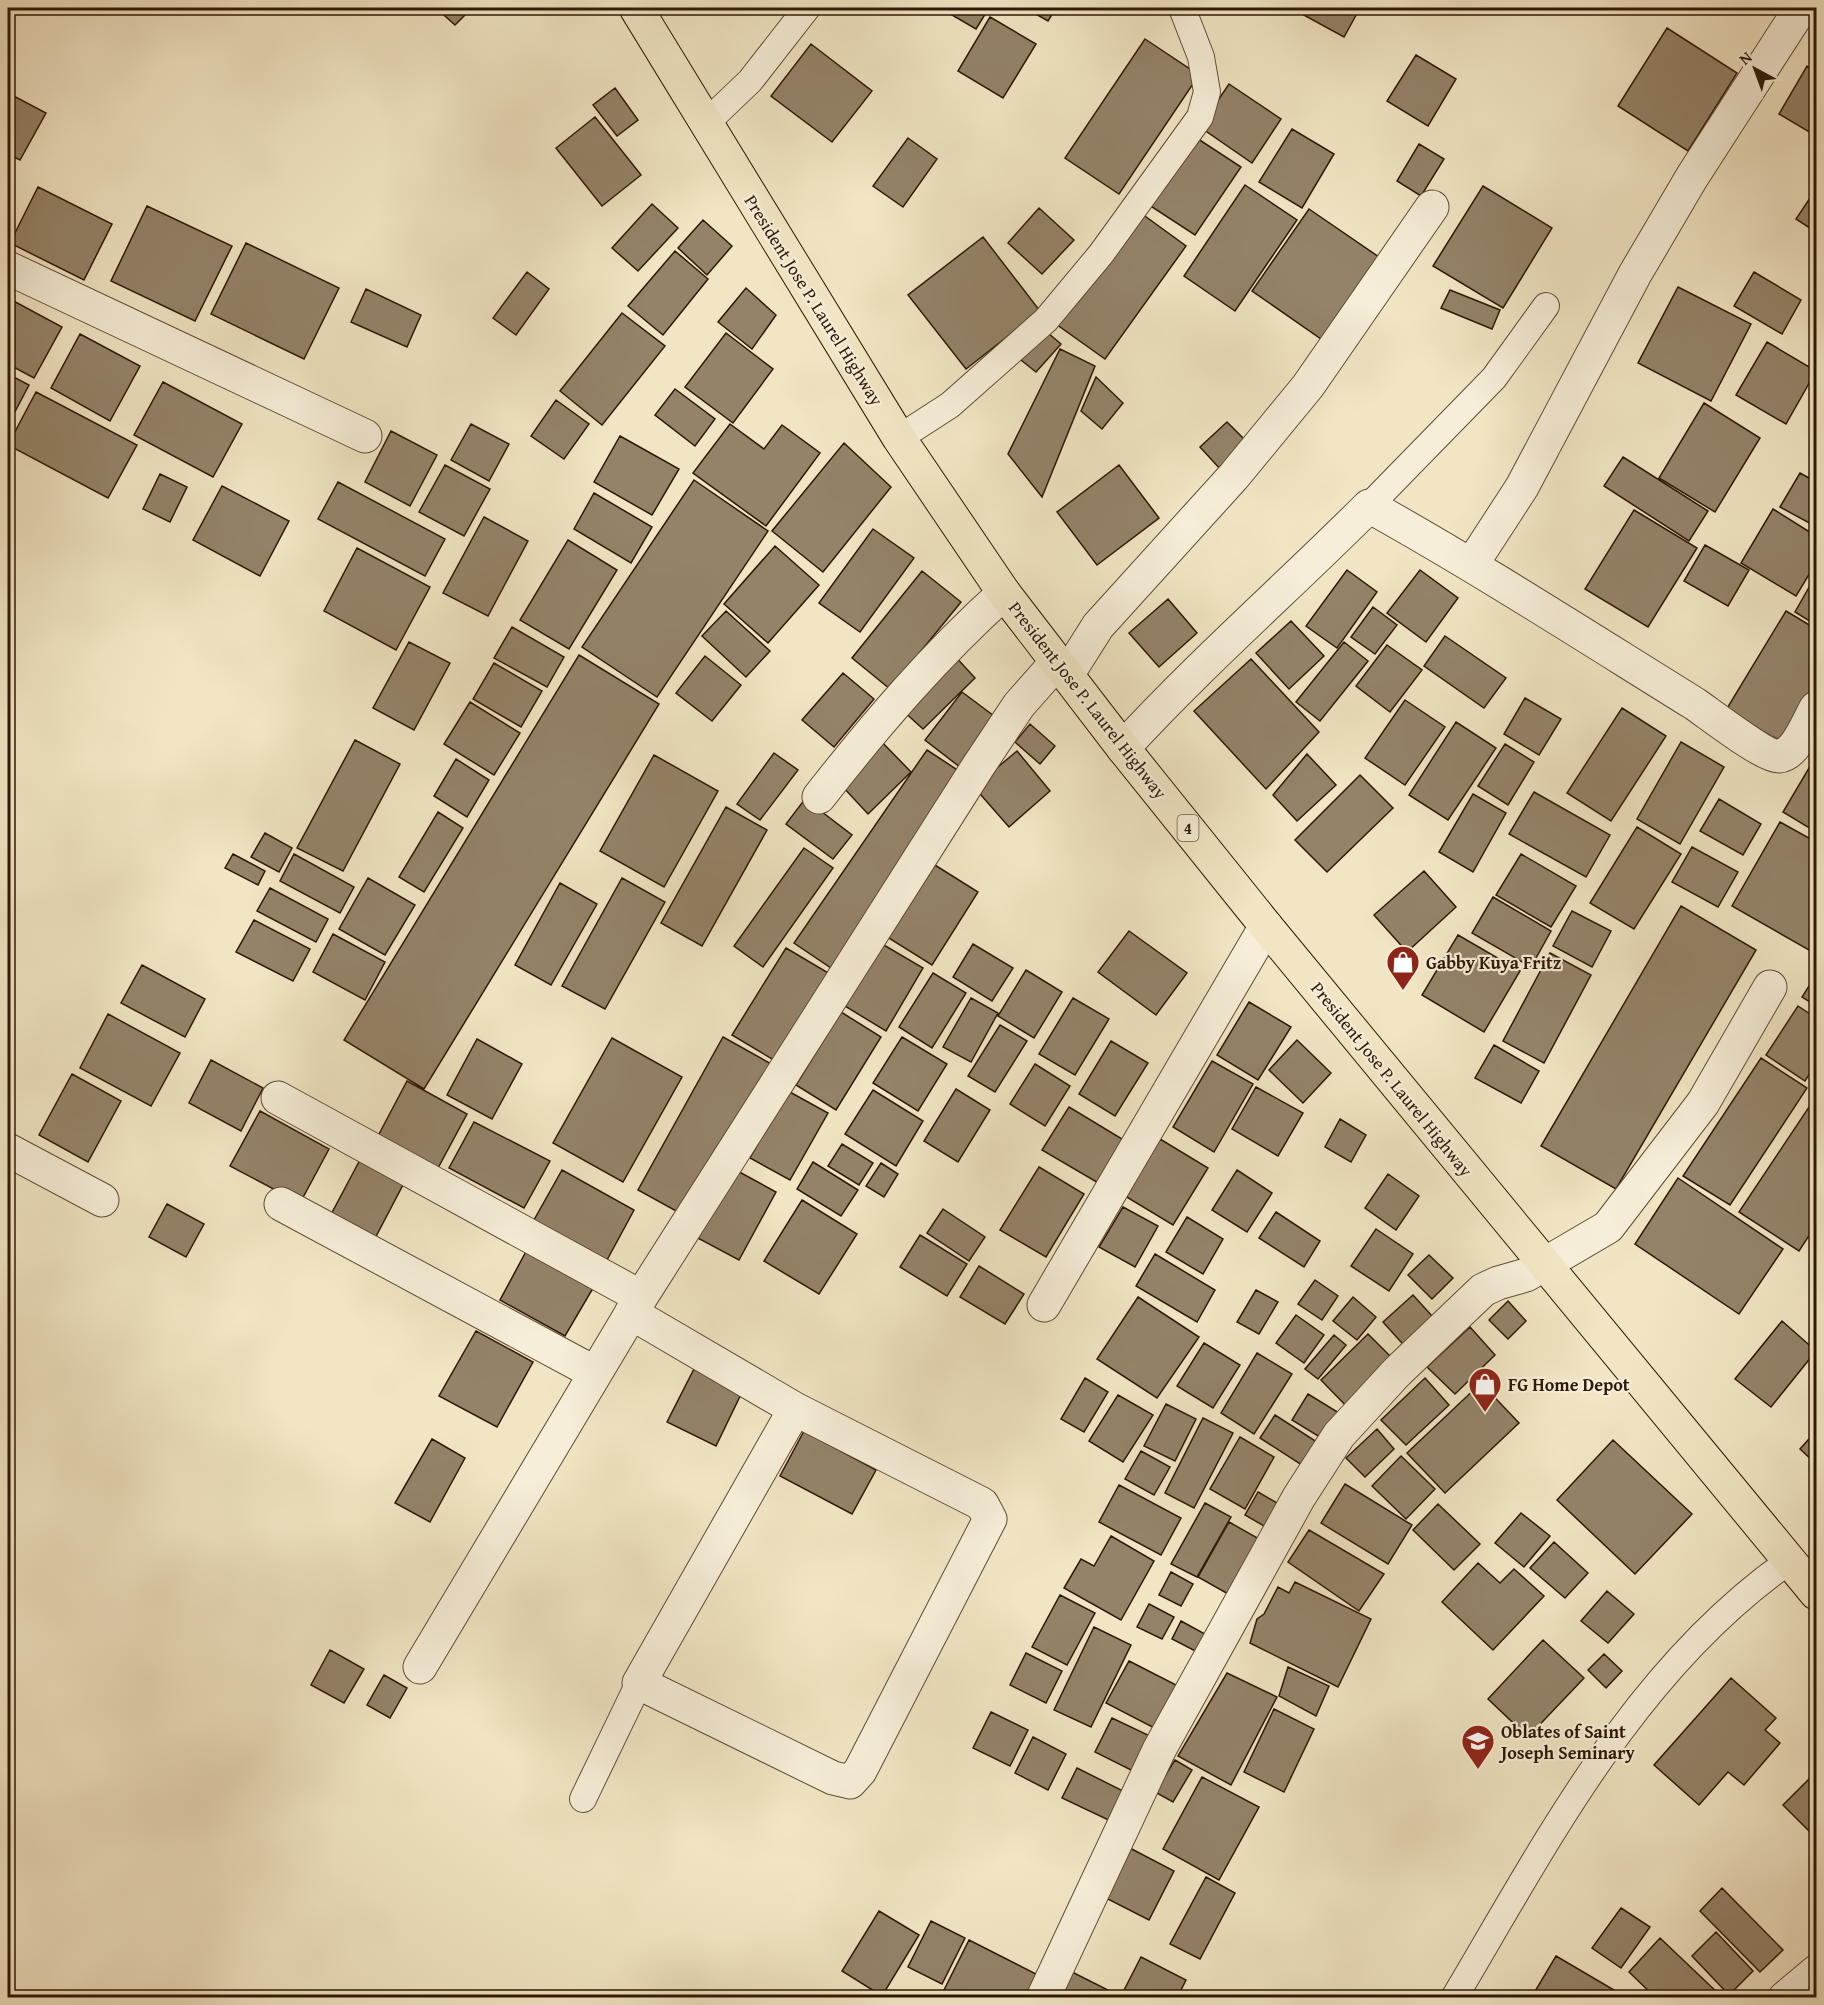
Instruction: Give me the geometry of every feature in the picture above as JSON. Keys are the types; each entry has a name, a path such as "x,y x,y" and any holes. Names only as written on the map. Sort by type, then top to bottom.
{"main road":[{"name":"President Jose P. Laurel Highway","path":"636,8 899,438 1004,592 1123,748 1266,926 1816,1593"}],"street":[{"path":"1472,564 1522,488 1635,274 1692,177 1801,8"},
{"path":"420,1667 636,1305 1019,705 1062,669 1234,476 1308,386 1432,207"},
{"path":"8,268 365,436"},
{"path":"1123,748 1166,701 1279,596 1369,506 1472,564 1727,724 1768,756 1781,756 1791,750 1816,708"},
{"path":"819,797 885,713 970,623 1004,592"},
{"path":"1044,1305 1266,926"},
{"path":"1043,1998 1158,1750 1299,1497 1339,1435 1397,1371 1483,1290 1498,1282 1526,1275 1545,1265 1561,1252 1608,1227 1703,1103 1770,987"},
{"path":"278,1098 636,1305 795,1409 982,1504 990,1519 860,1770 850,1782 833,1778 639,1683 795,1409"},
{"path":"8,1150 102,1200"},
{"path":"281,1204 595,1373"},
{"path":"1785,1998 1816,1972"}],"lane":[{"path":"705,124 750,81 807,8"},
{"path":"899,438 950,405 1047,320 1101,254 1200,117 1208,92 1201,57 1182,8"},
{"path":"1369,506 1494,378 1546,306"},
{"path":"1454,1998 1582,1783 1652,1687 1750,1588 1789,1561"},
{"path":"583,1799 639,1683"}],"building":[{"path":"436,8 472,8 455,25"},
{"path":"940,8 989,8 976,29"},
{"path":"1025,8 1056,8 1048,21"},
{"path":"1291,8 1360,8 1344,37"},
{"path":"990,17 1036,44 1003,98 958,71"},
{"path":"1667,28 1737,73 1688,151 1618,106"},
{"path":"1145,39 1199,75 1119,194 1065,158"},
{"path":"811,44 872,91 832,142 771,96"},
{"path":"1416,55 1456,79 1428,126 1387,101"},
{"path":"1807,66 1816,72 1816,136 1779,114"},
{"path":"1229,84 1281,119 1252,163 1200,127"},
{"path":"615,88 638,120 617,136 593,105"},
{"path":"8,93 46,113 20,160 8,154"},
{"path":"595,117 641,175 602,206 556,148"},
{"path":"1292,129 1334,154 1302,208 1259,182"},
{"path":"1192,135 1241,167 1195,235 1146,203"},
{"path":"908,138 937,159 903,207 873,186"},
{"path":"1419,144 1444,159 1421,196 1397,181"},
{"path":"1245,185 1297,220 1235,311 1184,276"},
{"path":"1483,186 1552,228 1503,308 1433,266"},
{"path":"38,187 112,224 84,280 10,243"},
{"path":"1816,189 1816,232 1796,219"},
{"path":"652,204 678,228 638,271 612,248"},
{"path":"147,206 232,246 195,321 111,281"},
{"path":"1039,208 1074,240 1042,274 1008,243"},
{"path":"1309,209 1379,257 1321,339 1252,291"},
{"path":"1138,211 1186,246 1105,359 1056,324"},
{"path":"703,220 732,246 707,275 678,248"},
{"path":"983,237 1040,311 966,369 908,295"},
{"path":"246,243 339,288 304,359 211,314"},
{"path":"675,251 708,279 663,335 628,306"},
{"path":"527,272 549,289 516,335 493,318"},
{"path":"1754,272 1801,300 1782,334 1734,306"},
{"path":"1678,287 1751,324 1711,401 1638,363"},
{"path":"746,288 776,315 752,349 718,322"},
{"path":"366,289 421,315 407,347 351,322"},
{"path":"1450,290 1500,310 1492,329 1441,308"},
{"path":"8,298 62,327 34,378 8,364"},
{"path":"622,313 665,346 602,425 560,391"},
{"path":"1041,327 1061,344 1036,372 1016,356"},
{"path":"726,333 773,369 733,423 685,387"},
{"path":"80,334 140,366 110,421 51,388"},
{"path":"1767,342 1816,371 1786,424 1736,395"},
{"path":"1060,349 1095,366 1042,497 1008,454"},
{"path":"8,374 29,385 8,425"},
{"path":"1096,377 1123,403 1102,429 1081,411"},
{"path":"163,382 242,424 213,477 134,435"},
{"path":"675,389 715,419 695,446 655,415"},
{"path":"36,392 137,445 108,498 8,445"},
{"path":"556,400 589,424 564,459 531,436"},
{"path":"1704,403 1760,438 1715,512 1659,478"},
{"path":"1227,422 1248,443 1221,470 1200,447"},
{"path":"471,424 509,444 489,481 451,460"},
{"path":"730,424 764,449 782,425 820,453 766,526 693,473"},
{"path":"391,431 437,455 410,506 365,482"},
{"path":"620,436 679,469 652,515 594,482"},
{"path":"844,443 891,487 823,572 772,531"},
{"path":"1623,457 1708,511 1689,541 1604,486"},
{"path":"445,465 490,489 464,536 419,512"},
{"path":"1119,465 1159,518 1097,565 1057,512"},
{"path":"1800,473 1816,482 1816,520 1813,525 1780,507"},
{"path":"160,474 187,487 170,522 143,509"},
{"path":"694,480 768,531 657,697 582,647"},
{"path":"338,482 445,539 425,576 318,519"},
{"path":"222,486 289,521 260,576 193,540"},
{"path":"594,493 652,527 631,563 574,529"},
{"path":"1773,509 1816,536 1816,563 1796,596 1741,563"},
{"path":"1634,510 1697,548 1648,627 1585,589"},
{"path":"484,517 528,541 488,616 443,593"},
{"path":"873,529 914,558 860,632 819,603"},
{"path":"568,540 617,570 569,649 520,620"},
{"path":"1705,545 1749,570 1728,606 1684,581"},
{"path":"775,546 819,585 768,643 724,604"},
{"path":"357,548 430,587 396,650 324,611"},
{"path":"1347,570 1377,592 1337,648 1306,626"},
{"path":"1420,570 1458,598 1426,642 1387,613"},
{"path":"922,571 961,602 890,689 852,658"},
{"path":"1816,575 1816,625 1795,612"},
{"path":"1168,599 1197,633 1159,667 1129,633"},
{"path":"1373,607 1397,625 1375,654 1351,637"},
{"path":"726,611 770,651 746,677 702,636"},
{"path":"1786,611 1816,629 1816,681 1775,748 1723,715"},
{"path":"1291,621 1324,656 1289,689 1256,653"},
{"path":"512,627 564,657 547,687 494,658"},
{"path":"1445,636 1506,678 1484,708 1424,666"},
{"path":"409,642 450,663 414,730 373,708"},
{"path":"1344,642 1368,661 1320,721 1296,702"},
{"path":"1387,645 1422,670 1390,712 1356,686"},
{"path":"952,653 975,678 923,729 900,708"},
{"path":"579,655 659,704 424,1089 344,1040"},
{"path":"705,656 741,685 712,721 676,693"},
{"path":"1251,659 1319,732 1266,789 1194,711"},
{"path":"494,663 542,691 521,727 473,699"},
{"path":"843,673 874,699 834,747 802,720"},
{"path":"962,692 1002,722 965,771 925,740"},
{"path":"1525,698 1561,719 1539,755 1504,734"},
{"path":"1405,700 1445,727 1405,785 1365,758"},
{"path":"470,702 520,733 494,775 444,744"},
{"path":"1622,708 1666,736 1611,821 1567,793"},
{"path":"1456,722 1496,748 1448,820 1409,795"},
{"path":"1030,724 1055,746 1040,764 1015,742"},
{"path":"877,737 911,772 868,814 842,786"},
{"path":"355,740 400,764 343,871 297,848"},
{"path":"1681,742 1724,767 1680,844 1637,819"},
{"path":"1505,744 1534,762 1508,805 1478,786"},
{"path":"927,750 965,775 831,968 794,943"},
{"path":"1017,751 1050,791 1009,827 974,787"},
{"path":"774,753 798,770 760,820 737,804"},
{"path":"1307,754 1336,785 1297,821 1273,795"},
{"path":"654,755 718,791 664,887 600,851"},
{"path":"456,759 489,780 467,817 434,796"},
{"path":"1809,768 1816,772 1816,832 1783,812"},
{"path":"1360,775 1393,808 1327,872 1295,840"},
{"path":"1534,792 1610,835 1586,877 1509,834"},
{"path":"1473,794 1506,813 1473,872 1439,852"},
{"path":"805,799 852,835 833,859 786,824"},
{"path":"1719,799 1761,824 1743,855 1700,831"},
{"path":"726,807 767,830 702,946 661,923"},
{"path":"438,812 463,828 424,892 399,877"},
{"path":"1780,822 1816,842 1816,954 1732,906"},
{"path":"1637,827 1681,854 1634,929 1590,903"},
{"path":"265,833 292,848 279,872 251,857"},
{"path":"1692,847 1738,872 1718,907 1672,882"},
{"path":"804,848 833,868 763,967 734,946"},
{"path":"233,854 265,871 258,885 225,868"},
{"path":"294,854 354,887 340,913 280,881"},
{"path":"1521,854 1576,886 1551,927 1496,895"},
{"path":"930,862 978,892 932,965 884,935"},
{"path":"1424,871 1456,907 1407,952 1374,915"},
{"path":"368,878 415,905 385,955 339,929"},
{"path":"622,878 665,902 605,1009 562,986"},
{"path":"560,883 597,904 551,985 515,965"},
{"path":"270,888 328,919 316,942 257,911"},
{"path":"1493,897 1551,931 1531,967 1472,933"},
{"path":"1681,906 1756,950 1616,1189 1541,1146"},
{"path":"1572,911 1611,931 1592,967 1553,946"},
{"path":"254,920 310,949 293,981 236,952"},
{"path":"1129,931 1187,973 1156,1015 1098,972"},
{"path":"333,934 385,962 365,1000 313,972"},
{"path":"1458,935 1520,971 1484,1032 1422,995"},
{"path":"877,941 923,968 886,1031 840,1003"},
{"path":"973,944 1013,968 992,1001 953,977"},
{"path":"786,948 830,974 777,1062 732,1035"},
{"path":"1550,953 1591,975 1544,1063 1503,1041"},
{"path":"142,965 205,999 185,1037 121,1003"},
{"path":"1026,970 1062,992 1034,1038 998,1016"},
{"path":"933,973 966,993 932,1048 899,1027"},
{"path":"1816,975 1816,1006 1802,997"},
{"path":"971,998 998,1013 971,1062 943,1047"},
{"path":"1073,998 1109,1019 1075,1075 1039,1054"},
{"path":"1249,1002 1291,1027 1258,1080 1217,1055"},
{"path":"1798,1006 1816,1018 1816,1064 1805,1081 1766,1055"},
{"path":"841,1012 881,1037 836,1110 796,1085"},
{"path":"108,1014 180,1053 151,1106 80,1068"},
{"path":"1000,1025 1027,1041 995,1092 968,1076"},
{"path":"723,1037 773,1065 687,1217 638,1190"},
{"path":"902,1037 947,1064 918,1111 873,1083"},
{"path":"612,1038 682,1077 623,1182 553,1143"},
{"path":"477,1039 522,1064 492,1119 447,1095"},
{"path":"1297,1040 1331,1073 1303,1103 1269,1070"},
{"path":"1111,1041 1148,1063 1115,1116 1079,1094"},
{"path":"1494,1045 1539,1071 1521,1103 1475,1078"},
{"path":"1761,1058 1807,1088 1730,1205 1683,1176"},
{"path":"211,1060 263,1088 241,1131 189,1103"},
{"path":"1212,1061 1253,1084 1214,1152 1173,1127"},
{"path":"1035,1064 1070,1086 1045,1126 1010,1104"},
{"path":"72,1074 121,1101 88,1162 39,1135"},
{"path":"407,1081 467,1114 438,1168 378,1136"},
{"path":"1256,1087 1303,1113 1278,1156 1232,1129"},
{"path":"956,1089 990,1110 958,1162 924,1141"},
{"path":"873,1090 923,1121 896,1166 845,1134"},
{"path":"788,1091 828,1113 790,1180 750,1158"},
{"path":"1069,1107 1127,1142 1100,1184 1042,1150"},
{"path":"1809,1107 1816,1112 1816,1225 1799,1251 1739,1212"},
{"path":"260,1111 329,1149 300,1203 230,1166"},
{"path":"1340,1119 1366,1135 1351,1162 1325,1147"},
{"path":"474,1122 550,1161 524,1208 449,1168"},
{"path":"1160,1139 1208,1168 1173,1225 1125,1196"},
{"path":"842,1144 873,1163 859,1185 828,1166"},
{"path":"361,1158 405,1181 371,1246 327,1222"},
{"path":"813,1162 858,1190 841,1216 797,1189"},
{"path":"881,1163 898,1174 884,1197 866,1186"},
{"path":"1039,1167 1084,1194 1046,1257 1000,1230"},
{"path":"732,1168 776,1192 739,1260 694,1236"},
{"path":"562,1170 634,1210 607,1260 534,1220"},
{"path":"1237,1170 1272,1193 1247,1232 1212,1210"},
{"path":"1388,1174 1419,1196 1396,1230 1365,1208"},
{"path":"1678,1178 1783,1249 1739,1314 1635,1244"},
{"path":"802,1200 857,1234 819,1294 764,1261"},
{"path":"167,1204 204,1224 186,1257 149,1237"},
{"path":"1123,1207 1158,1226 1135,1267 1099,1247"},
{"path":"943,1209 985,1237 969,1261 927,1233"},
{"path":"1276,1212 1320,1241 1304,1267 1259,1238"},
{"path":"1187,1217 1223,1239 1203,1274 1166,1252"},
{"path":"1376,1229 1413,1254 1389,1291 1351,1266"},
{"path":"920,1235 967,1264 947,1296 900,1267"},
{"path":"529,1246 596,1283 565,1336 500,1300"},
{"path":"1155,1254 1215,1290 1197,1322 1136,1286"},
{"path":"1429,1255 1453,1278 1432,1299 1408,1275"},
{"path":"979,1266 1024,1294 1005,1324 960,1297"},
{"path":"1315,1280 1338,1296 1322,1320 1298,1304"},
{"path":"1256,1290 1278,1302 1259,1334 1237,1322"},
{"path":"1413,1295 1441,1326 1410,1352 1383,1322"},
{"path":"1138,1297 1199,1337 1157,1398 1097,1359"},
{"path":"1353,1297 1376,1317 1357,1340 1333,1321"},
{"path":"1508,1301 1526,1321 1508,1339 1489,1320"},
{"path":"1296,1315 1324,1335 1304,1363 1276,1343"},
{"path":"1782,1321 1816,1351 1771,1407 1735,1379"},
{"path":"1470,1327 1495,1355 1455,1394 1427,1367"},
{"path":"476,1331 533,1362 497,1427 439,1396"},
{"path":"1368,1334 1400,1366 1353,1413 1321,1380"},
{"path":"1334,1335 1346,1345 1318,1379 1305,1369"},
{"path":"1204,1343 1240,1365 1213,1408 1177,1386"},
{"path":"1257,1353 1292,1374 1254,1434 1221,1413"},
{"path":"696,1365 744,1388 716,1446 667,1422"},
{"path":"1085,1378 1108,1392 1084,1432 1061,1419"},
{"path":"1425,1378 1449,1405 1406,1445 1381,1420"},
{"path":"1481,1383 1519,1423 1445,1493 1407,1453"},
{"path":"1308,1394 1339,1413 1323,1439 1292,1420"},
{"path":"1118,1395 1153,1415 1123,1462 1089,1441"},
{"path":"1166,1404 1196,1419 1175,1461 1144,1446"},
{"path":"1275,1415 1323,1446 1308,1469 1260,1438"},
{"path":"1203,1418 1233,1433 1194,1508 1165,1493"},
{"path":"1377,1429 1394,1449 1365,1477 1346,1458"},
{"path":"804,1431 876,1470 852,1514 780,1476"},
{"path":"1816,1431 1816,1464 1800,1449"},
{"path":"1240,1437 1274,1457 1245,1509 1210,1489"},
{"path":"432,1439 465,1458 430,1522 395,1503"},
{"path":"1613,1440 1692,1514 1635,1574 1557,1500"},
{"path":"1141,1451 1170,1467 1154,1495 1125,1479"},
{"path":"1401,1456 1435,1489 1406,1519 1372,1486"},
{"path":"1345,1484 1412,1525 1388,1564 1321,1523"},
{"path":"1119,1485 1181,1518 1161,1555 1099,1522"},
{"path":"1258,1492 1284,1507 1271,1530 1245,1515"},
{"path":"1205,1503 1231,1517 1197,1577 1171,1564"},
{"path":"1438,1504 1480,1544 1454,1570 1413,1530"},
{"path":"1521,1513 1550,1536 1524,1567 1495,1543"},
{"path":"1229,1522 1268,1544 1237,1599 1198,1577"},
{"path":"1309,1530 1384,1574 1359,1611 1288,1562"},
{"path":"1111,1536 1154,1561 1121,1620 1064,1588 1081,1559 1094,1566"},
{"path":"1554,1542 1588,1573 1565,1598 1530,1568"},
{"path":"1478,1563 1500,1583 1514,1569 1544,1596 1493,1650 1442,1602"},
{"path":"1171,1572 1193,1584 1181,1606 1159,1595"},
{"path":"1295,1582 1371,1619 1338,1687 1250,1643 1257,1619 1264,1614 1278,1587 1289,1593"},
{"path":"1607,1591 1634,1614 1608,1643 1581,1621"},
{"path":"1060,1595 1095,1613 1067,1665 1032,1647"},
{"path":"1149,1604 1174,1617 1162,1639 1137,1627"},
{"path":"1181,1621 1214,1639 1205,1656 1172,1639"},
{"path":"1094,1627 1131,1645 1091,1727 1054,1710"},
{"path":"1543,1640 1584,1678 1528,1737 1488,1699"},
{"path":"330,1650 364,1669 344,1703 311,1685"},
{"path":"1026,1653 1062,1671 1046,1703 1010,1685"},
{"path":"1604,1654 1622,1671 1606,1688 1588,1670"},
{"path":"1129,1661 1184,1689 1162,1732 1106,1703"},
{"path":"1288,1667 1329,1686 1316,1716 1279,1696"},
{"path":"1227,1673 1277,1697 1231,1785 1178,1756"},
{"path":"384,1675 407,1688 390,1718 367,1705"},
{"path":"1731,1678 1776,1718 1765,1730 1780,1743 1744,1785 1728,1772 1699,1805 1654,1765"},
{"path":"1274,1709 1314,1729 1284,1792 1244,1772"},
{"path":"991,1712 1028,1730 1010,1766 973,1748"},
{"path":"1112,1718 1152,1737 1135,1772 1095,1752"},
{"path":"1033,1737 1066,1754 1048,1790 1015,1773"},
{"path":"1175,1760 1192,1770 1173,1802 1155,1792"},
{"path":"1077,1768 1133,1796 1119,1825 1062,1798"},
{"path":"1816,1772 1816,1838 1783,1805"},
{"path":"1202,1777 1259,1807 1219,1880 1163,1849"},
{"path":"1126,1846 1174,1871 1149,1920 1100,1895"},
{"path":"1206,1877 1235,1893 1200,1959 1170,1944"},
{"path":"1722,1888 1783,1950 1760,1972 1700,1911"},
{"path":"1621,1908 1650,1927 1621,1968 1592,1948"},
{"path":"879,1911 919,1935 882,1996 842,1971"},
{"path":"931,1921 965,1938 942,1984 908,1967"},
{"path":"1716,1932 1753,1971 1729,1995 1692,1956"},
{"path":"1660,1938 1721,1996 1719,1998 1656,1998 1629,1972"},
{"path":"969,1940 1038,1975 1026,1998 940,1998"},
{"path":"1556,1956 1614,1990 1609,1998 1531,1998"},
{"path":"1141,1957 1186,1980 1177,1998 1120,1998"},
{"path":"1062,1967 1114,1993 1112,1998 1047,1998"}],"place":[{"name":"Gabby Kuya Fritz","path":"1403,991"},
{"name":"FG Home Depot","path":"1485,1413"},
{"name":"Oblates of Saint Joseph Seminary","path":"1478,1770"}]}
